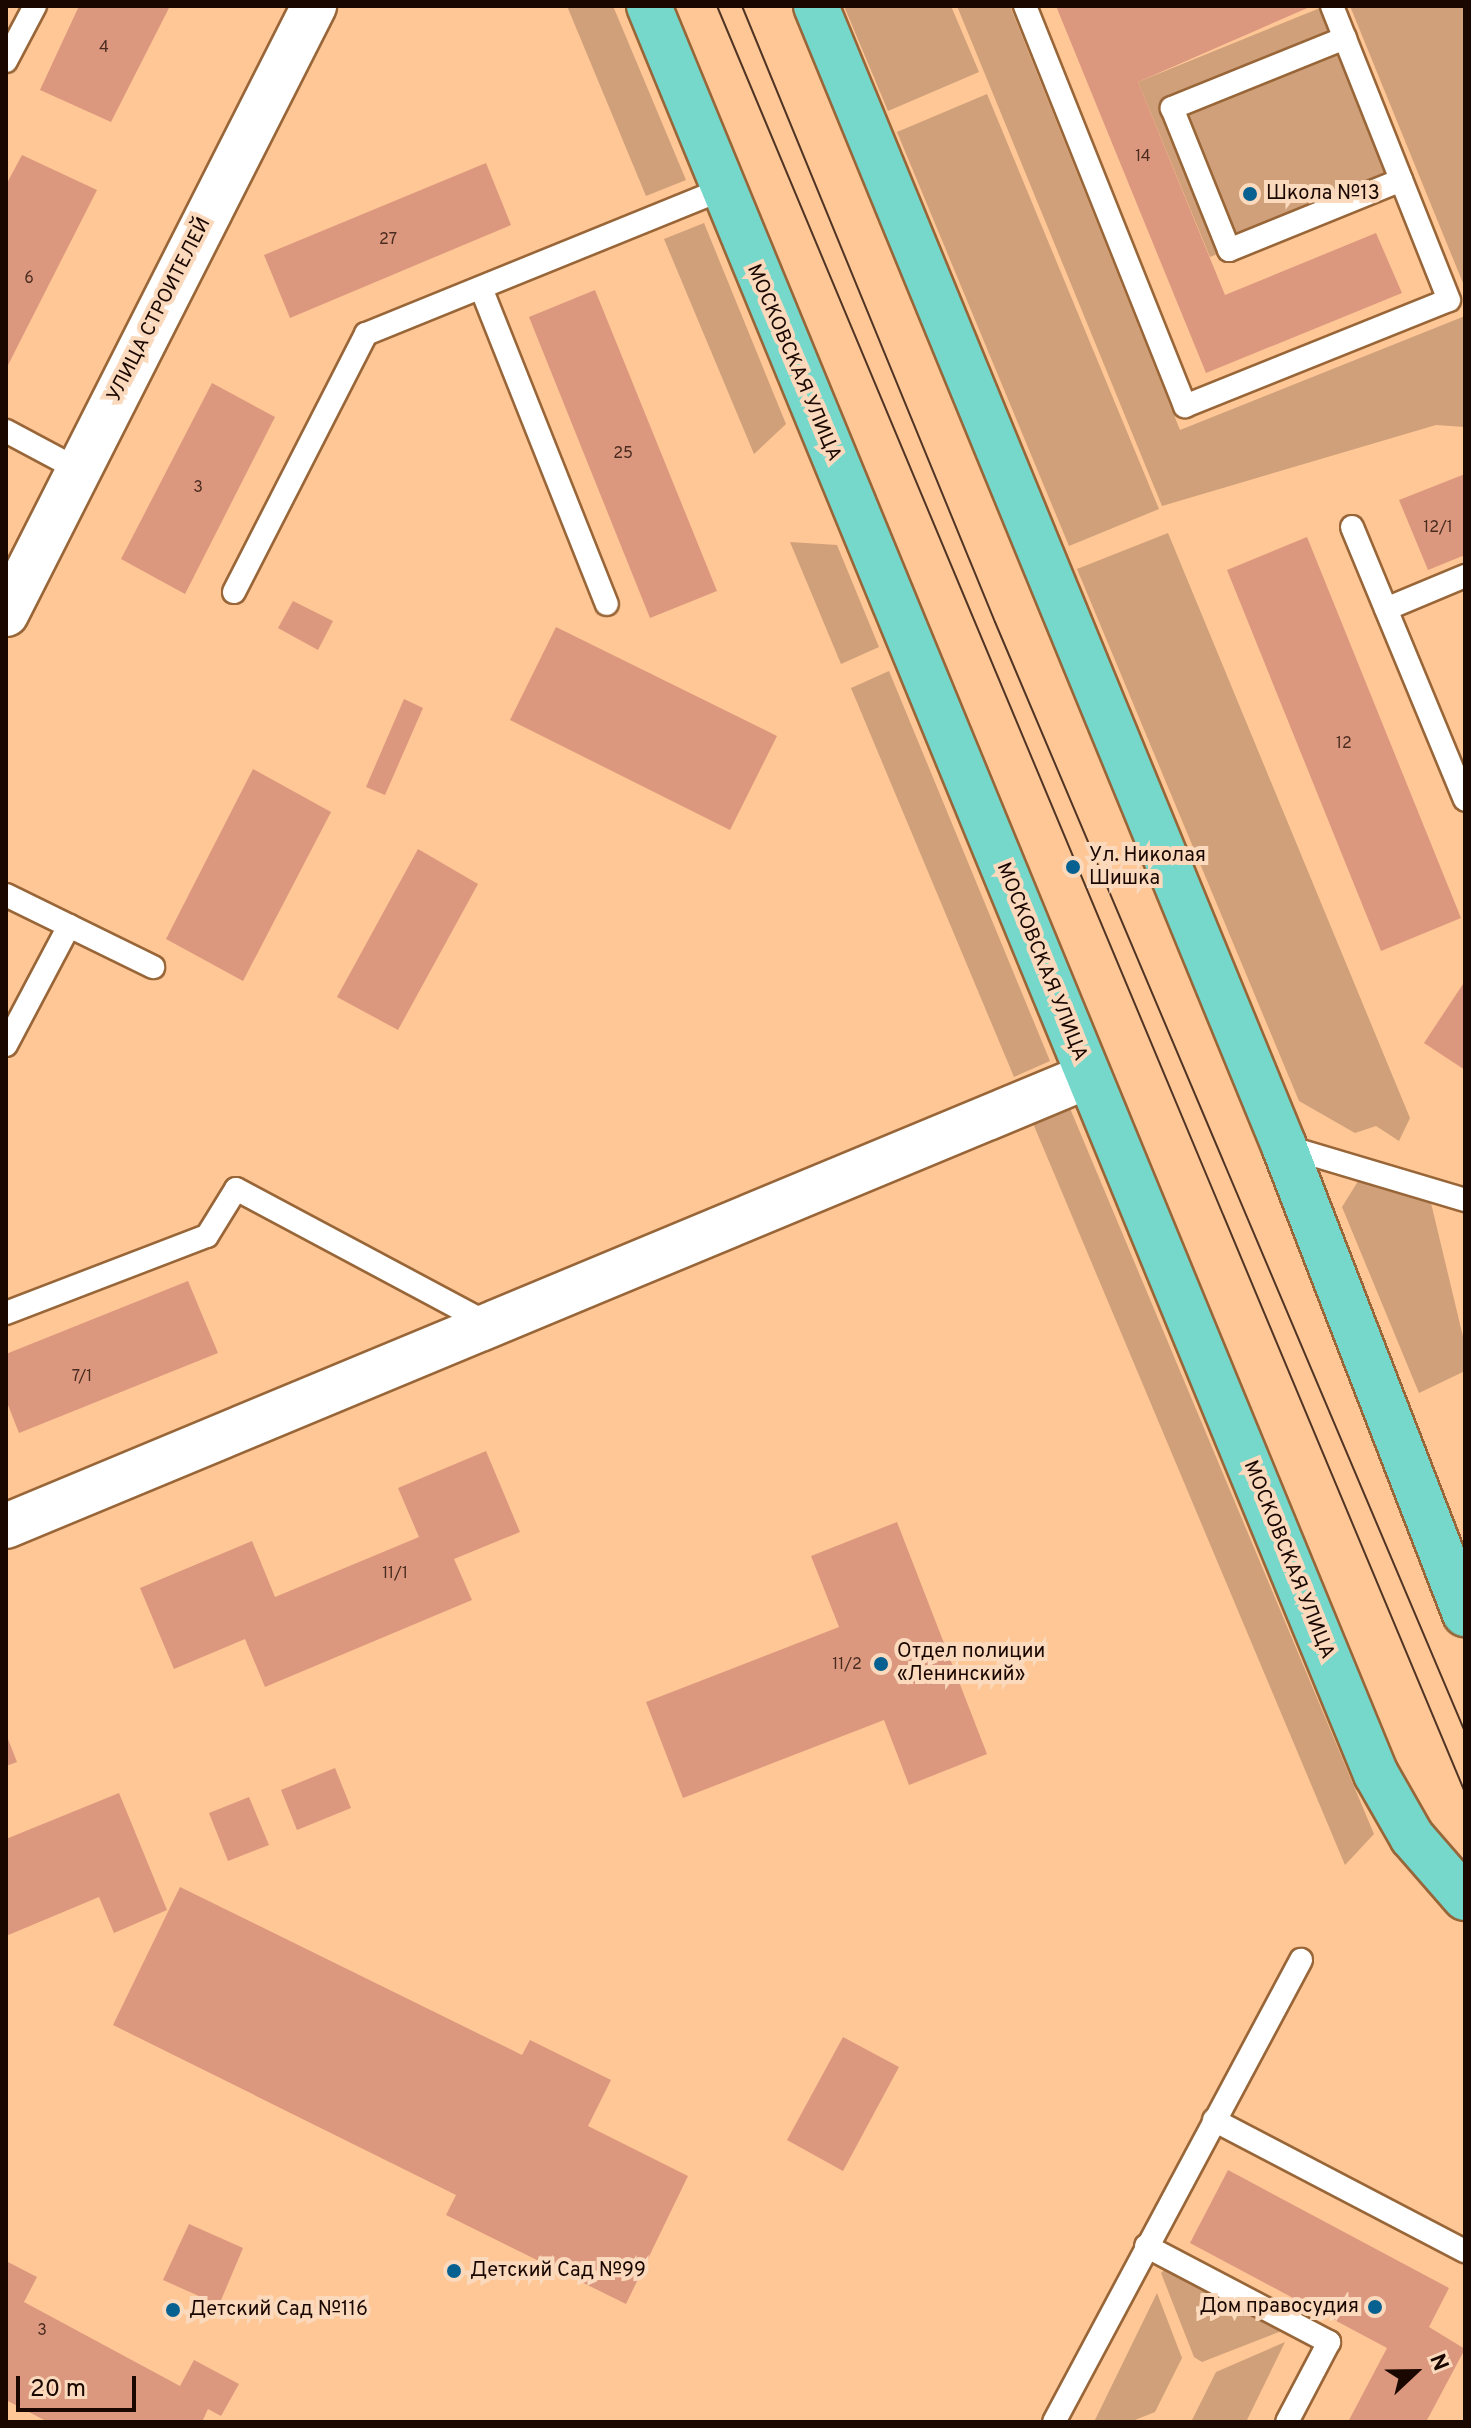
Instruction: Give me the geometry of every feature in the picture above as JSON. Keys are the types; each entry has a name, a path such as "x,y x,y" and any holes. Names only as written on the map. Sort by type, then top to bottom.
{"main road":[{"name":"МОСКОВСКАЯ УЛИЦА","path":"649,6 721,190 1376,1774 1412,1837 1465,1898"},
{"path":"816,6 1284,1146 1465,1614"}],"street":[{"name":"УЛИЦА СТРОИТЕЛЕЙ","path":"6,614 314,6"},
{"path":"6,1526 1088,1076"}],"lane":[{"path":"6,61 35,6"},
{"path":"1025,6 1185,406 1449,300 1332,6"},
{"path":"1345,38 1172,108 1177,122 1229,250 1401,180"},
{"path":"234,592 366,334 721,190"},
{"path":"481,288 607,604"},
{"path":"6,431 79,470"},
{"path":"1352,527 1465,800"},
{"path":"1386,609 1465,576"},
{"path":"6,895 153,967"},
{"path":"6,1045 69,926"},
{"path":"1284,1146 1465,1200"},
{"path":"6,1313 207,1236 236,1189 490,1324"},
{"path":"1054,2422 1301,1960"},
{"path":"1214,2120 1465,2251"},
{"path":"1146,2246 1329,2342 1287,2422"}],"shaded area":[{"path":"567,6 613,6 686,180 646,196"},
{"path":"844,6 951,6 979,72 888,111"},
{"path":"957,6 1010,6 1180,430 1465,316 1465,427 1436,425 1162,506"},
{"path":"1325,6 1401,180 1210,257 1138,82"},
{"path":"1350,6 1465,6 1465,288"},
{"path":"987,94 1159,509 1069,546 897,132"},
{"path":"704,223 786,424 754,454 664,239"},
{"path":"1168,533 1410,1118 1399,1141 1376,1126 1355,1133 1299,1101 1077,569"},
{"path":"790,542 837,545 879,647 841,664"},
{"path":"889,671 1050,1061 1014,1077 851,688"},
{"path":"1069,1106 1374,1834 1345,1865 1032,1121"},
{"path":"1360,1178 1431,1203 1465,1345 1465,1371 1419,1393 1342,1207"},
{"path":"1166,2268 1284,2330 1202,2362 1194,2357 1161,2273"},
{"path":"1157,2293 1182,2358 1155,2412 1130,2422 1094,2422"},
{"path":"1285,2342 1246,2422 1191,2422 1216,2372"}],"building":[{"path":"79,6 170,6 111,122 40,90"},
{"name":"Школа №13","path":"1056,6 1312,6 1138,82 1225,295 1376,233 1402,293 1206,373"},
{"path":"22,155 97,190 6,369 6,185"},
{"path":"486,163 511,225 290,318 264,255"},
{"path":"595,290 717,591 650,618 529,317"},
{"path":"212,383 275,417 185,594 121,559"},
{"path":"1465,474 1465,555 1428,570 1399,500"},
{"path":"1307,537 1461,918 1381,951 1227,570"},
{"path":"293,601 333,621 318,650 278,628"},
{"path":"556,627 777,736 730,830 510,720"},
{"path":"404,699 423,708 385,795 366,787"},
{"path":"253,769 331,812 243,981 166,939"},
{"path":"418,849 478,884 398,1030 337,997"},
{"path":"1465,981 1465,1070 1424,1043"},
{"path":"188,1281 218,1353 19,1433 6,1400 6,1354"},
{"path":"486,1451 520,1532 454,1559 472,1600 265,1687 245,1639 174,1669 140,1588 252,1541 275,1597 419,1537 398,1488"},
{"path":"897,1522 987,1754 909,1785 884,1720 683,1798 646,1702 839,1627 811,1556"},
{"path":"6,1734 17,1762 6,1766"},
{"path":"335,1768 351,1808 297,1830 281,1790"},
{"path":"119,1793 167,1910 114,1933 99,1897 6,1936 6,1839"},
{"path":"249,1797 269,1845 228,1861 209,1813"},
{"path":"180,1887 522,2055 530,2040 611,2080 588,2126 688,2176 626,2304 446,2215 456,2195 113,2025"},
{"path":"843,2037 899,2067 843,2171 787,2140"},
{"name":"Дом правосудия","path":"1228,2170 1449,2288 1429,2327 1465,2349 1426,2422 1348,2422 1387,2348 1190,2243"},
{"path":"189,2224 243,2248 219,2305 163,2280"},
{"path":"6,2261 37,2277 24,2302 180,2386 194,2360 239,2384 221,2416 208,2409 202,2422 48,2422 6,2400"}],"tram line":[{"path":"717,6 1465,1792"},
{"path":"742,6 995,622 1465,1732"}],"place":[{"name":"Школа №13","path":"1250,194"},
{"name":"Ул. Николая Шишка","path":"1073,867"},
{"name":"Отдел полиции «Ленинский»","path":"881,1664"},
{"name":"Детский Сад №99","path":"454,2271"},
{"name":"Дом правосудия","path":"1375,2307"},
{"name":"Детский Сад №116","path":"173,2310"}]}
